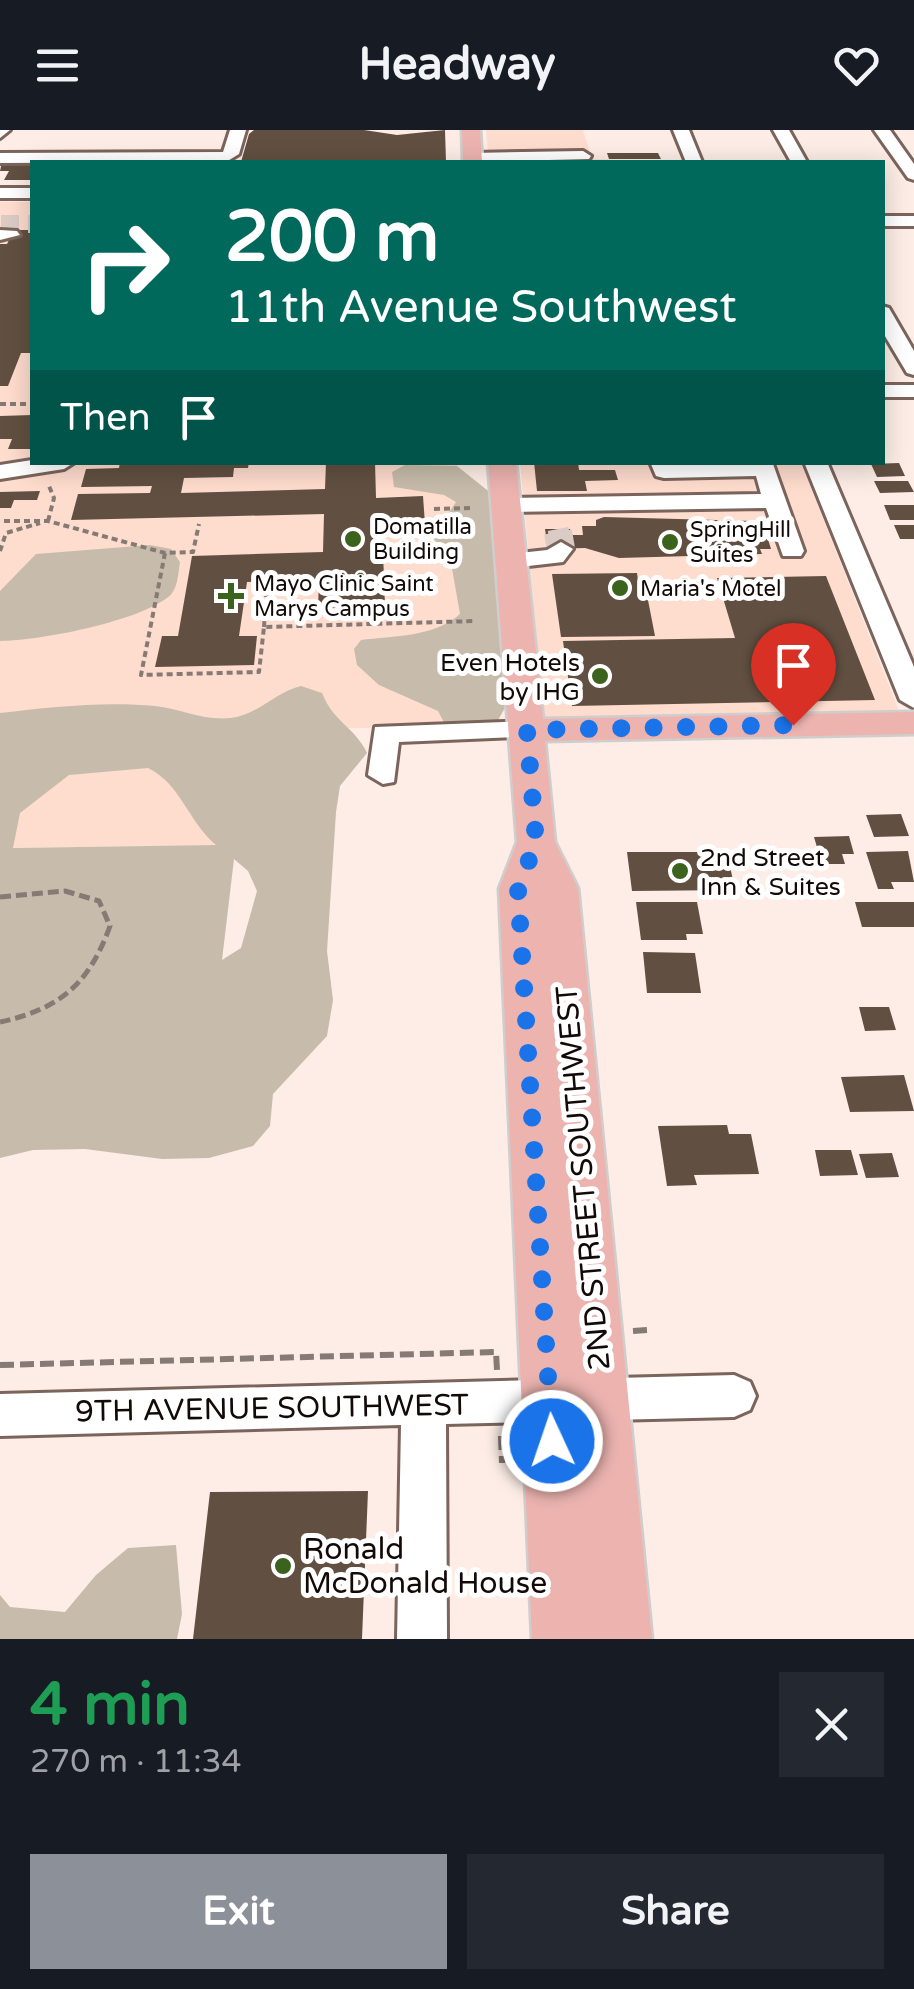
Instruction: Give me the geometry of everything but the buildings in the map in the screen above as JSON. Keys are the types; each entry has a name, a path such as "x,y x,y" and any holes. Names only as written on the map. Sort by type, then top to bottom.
{"main road":[{"path":"471,130 473,160"},
{"name":"2ND STREET SOUTHWEST","path":"502,465 536,842 518,889 576,1401 622,1639"},
{"path":"527,730 914,723"},
{"name":"2ND STREET SOUTHWEST","path":"562,1639 576,1401"}],"street":[{"path":"0,158 226,157 231,154 238,130"},
{"path":"681,130 693,160"},
{"path":"781,130 799,160"},
{"path":"882,130 914,175"},
{"path":"555,136 558,157"},
{"path":"473,160 583,154"},
{"path":"0,193 30,193"},
{"path":"885,222 914,221"},
{"path":"885,317 914,369"},
{"path":"885,391 914,390"},
{"path":"619,485 658,478 663,466 765,469 816,465 914,700"},
{"path":"765,469 792,551"},
{"path":"0,472 55,470"},
{"path":"506,505 558,527 775,501"},
{"path":"511,560 554,558 558,527"},
{"path":"880,618 910,618"},
{"path":"383,775 385,732 527,730"},
{"name":"9TH AVENUE SOUTHWEST","path":"0,1415 734,1396"},
{"path":"422,1639 424,1404"}],"path":[{"path":"0,404 30,404"},
{"path":"48,521 55,470"},
{"path":"434,509 471,508"},
{"path":"4,521 48,521 165,553 193,552 199,524"},
{"path":"0,551 6,533 48,521"},
{"path":"165,553 142,675 259,672 267,584"},
{"path":"264,627 476,621"},
{"path":"0,896 66,891 99,900 110,926 99,960 74,996 30,1016 0,1022"},
{"path":"0,1366 496,1352"}],"shaded area":[{"path":"486,130 583,130 592,159 623,160 489,160"},
{"name":"Mayo Clinic Saint Marys Campus","path":"0,202 30,202 30,465 457,465 468,726 251,730 233,845 0,848"},
{"path":"405,465 457,466 497,498 507,704 491,733 472,740 448,730 438,711 379,685 357,665 354,649 361,640 426,631 460,614 450,557 432,537 456,502 444,495 394,487 392,472"},
{"path":"520,465 802,465 901,716 544,719"},
{"path":"150,545 171,549 180,562 175,587 167,598 132,615 86,628 0,641 0,591 36,554"},
{"path":"301,686 322,693 367,753 340,786 336,812 327,951 333,1000 327,1036 273,1094 270,1126 253,1146 209,1158 162,1159 85,1149 33,1150 0,1158 0,713 117,704 231,718 250,713","holes":["148,768 168,783 216,845 13,848 20,813 69,775","234,859 248,871 257,891 241,948 222,960"]},
{"path":"176,1545 182,1614 177,1639 0,1639 0,1595 10,1607 65,1612 96,1575 128,1548"}],"tunnel":[{"path":"1,224 30,224"},
{"path":"558,529 559,534"},
{"path":"558,532 561,549"}],"place":[{"name":"Domatilla Building","path":"353,539"},
{"name":"SpringHill Suites","path":"670,542"},
{"name":"Maria's Motel","path":"620,588"},
{"name":"Mayo Clinic Saint Marys Campus","path":"231,596"},
{"name":"Even Hotels by IHG","path":"600,676"},
{"name":"2nd Street Inn & Suites","path":"680,871"},
{"name":"Ronald McDonald House","path":"283,1566"}],"route":[{"path":"552,1441 518,889 536,842 527,730 793,725"}]}
